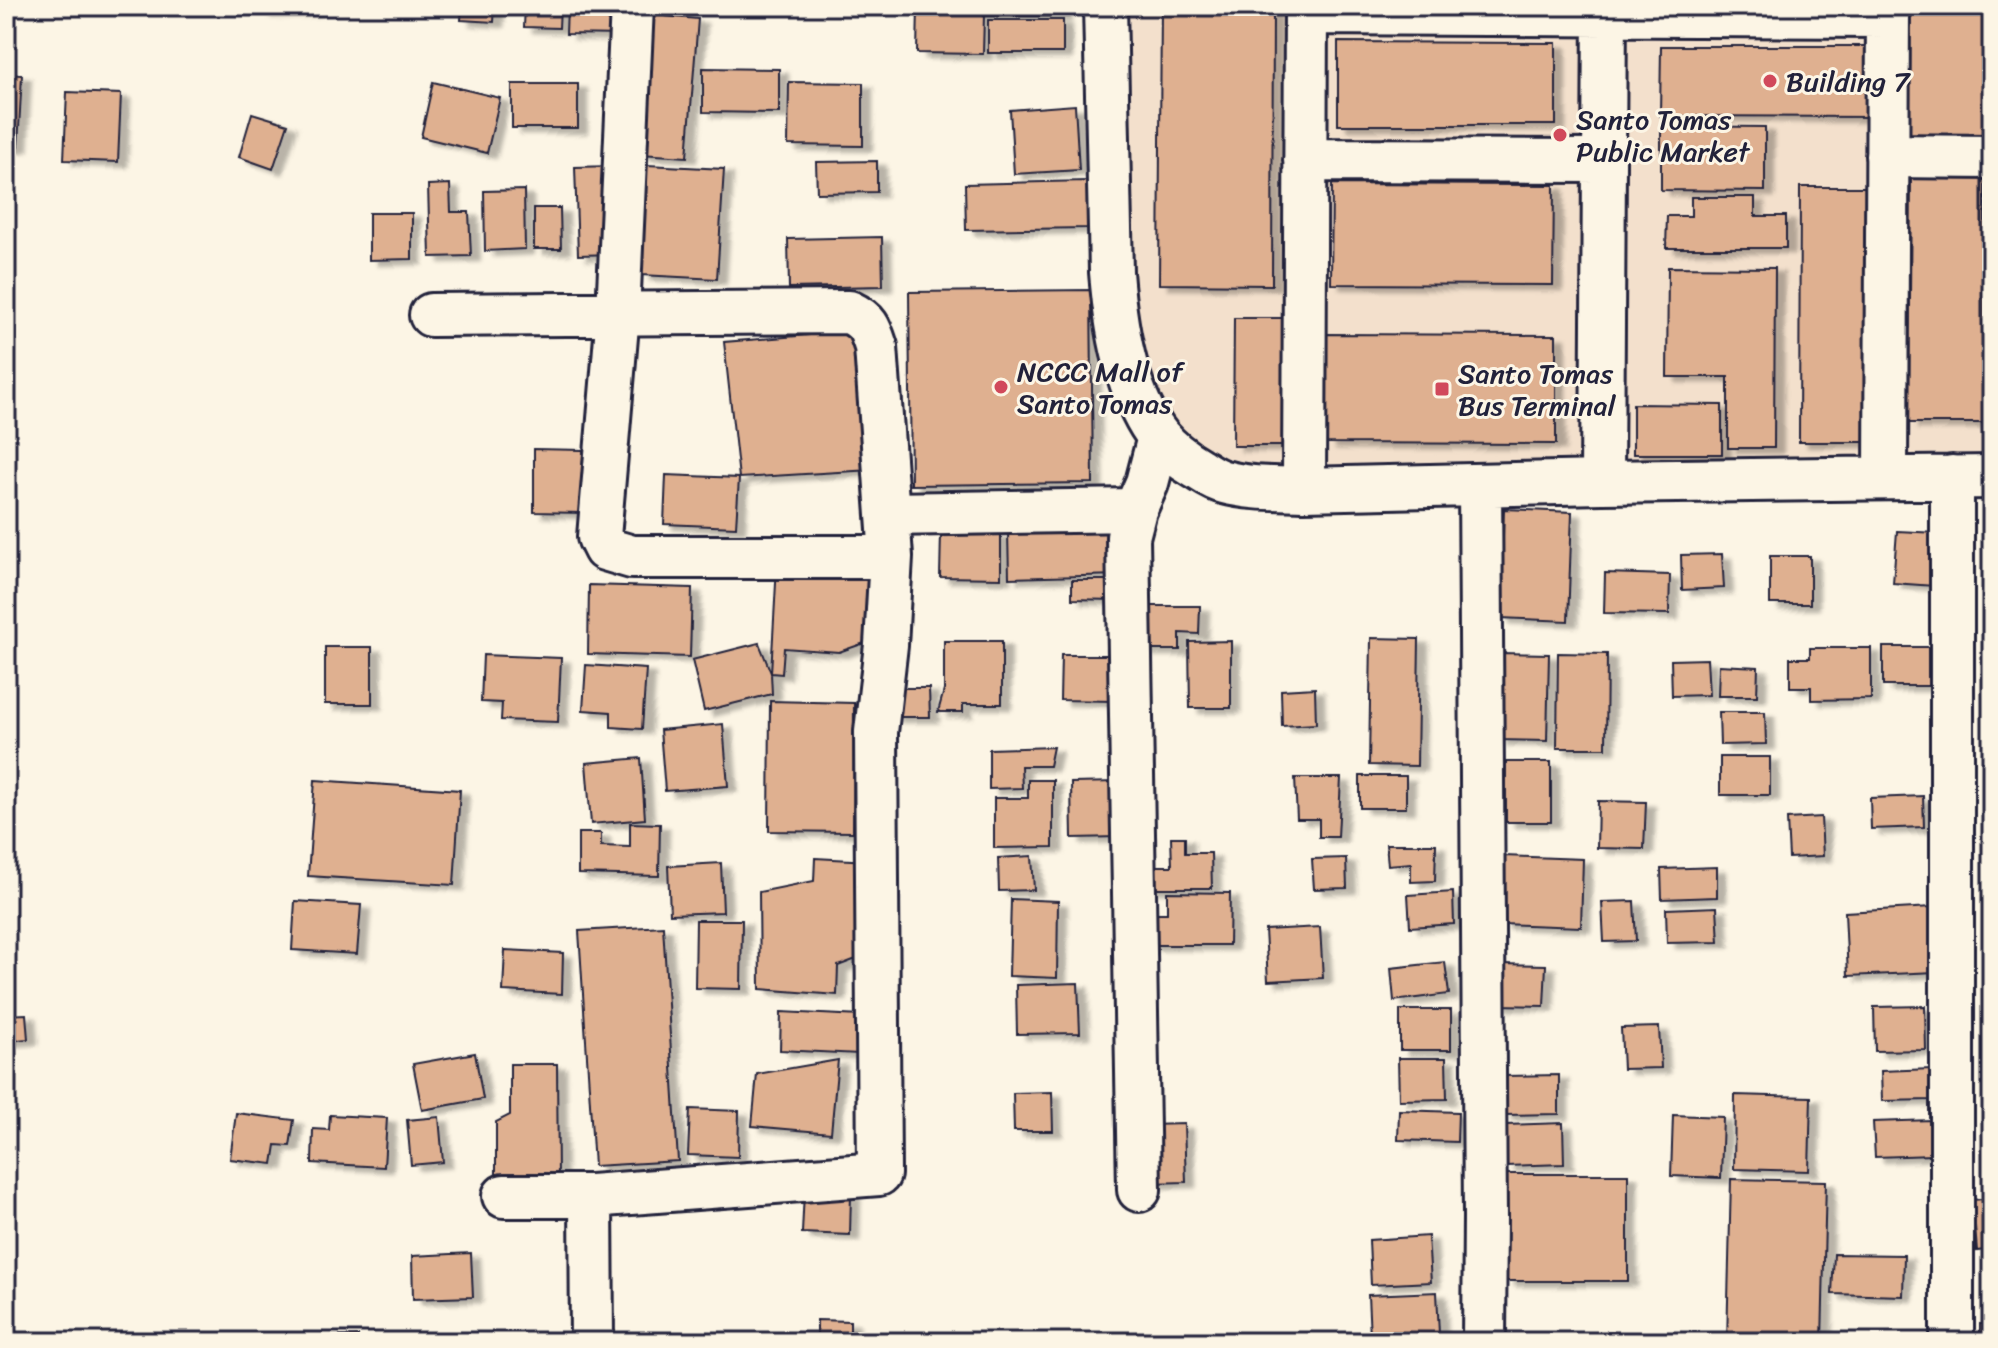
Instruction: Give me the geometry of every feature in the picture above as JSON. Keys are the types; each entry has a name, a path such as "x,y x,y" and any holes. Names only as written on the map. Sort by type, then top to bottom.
{"street":[{"path":"632,6 618,313 599,537 605,549 632,557 891,557"},
{"path":"1105,6 1111,272 1115,315 1125,364 1142,410 1159,437 1182,459 1220,482 1254,488 1304,489 1972,477 1952,1342"},
{"path":"1304,489 1306,10 1888,11 1886,478"},
{"path":"1602,482 1605,10"},
{"path":"1887,156 1992,157"},
{"path":"1305,160 1604,161"},
{"path":"431,315 849,312 869,326 876,347 891,557 886,645 876,732 879,1174 591,1196 504,1196"},
{"path":"1139,1190 1127,568 1128,537 1159,437"},
{"path":"1480,485 1484,1342"},
{"path":"889,514 1135,510"},
{"path":"591,1196 592,1342"}],"shaded area":[{"name":"Santo Tomas Public Market","path":"1127,6 1992,6 1992,458 1286,471 1223,462 1200,449 1179,428 1159,398 1144,359 1134,311 1131,265"}],"building":[{"path":"262,6 313,6 313,10 262,12"},
{"path":"462,6 495,6 494,22 461,20"},
{"path":"525,6 560,6 559,28 524,27"},
{"path":"567,6 624,6 623,35 566,34"},
{"path":"918,6 1062,6 1062,16 984,15 983,54 917,53"},
{"path":"1161,6 1273,6 1272,285 1159,284"},
{"path":"1910,6 1986,6 1985,137 1909,137"},
{"path":"652,15 698,19 687,157 640,154"},
{"path":"988,20 1063,20 1063,53 988,53"},
{"path":"1338,42 1556,43 1556,125 1338,125"},
{"name":"Building 7","path":"1661,46 1880,46 1880,117 1660,116"},
{"path":"703,68 779,69 779,113 703,112"},
{"path":"6,74 22,75 18,146 6,148"},
{"path":"433,82 500,98 487,153 421,137"},
{"path":"789,82 863,83 863,146 788,145"},
{"path":"512,84 578,84 578,128 512,128"},
{"path":"67,92 121,94 118,162 64,160"},
{"path":"1075,105 1079,170 1014,174 1010,110"},
{"path":"252,113 288,124 273,169 239,157"},
{"path":"1661,126 1765,127 1765,191 1661,190"},
{"path":"877,161 877,192 817,193 816,162"},
{"path":"647,165 724,169 717,279 641,275"},
{"path":"612,166 615,254 578,255 575,167"},
{"path":"1911,174 1985,174 1984,423 1909,423"},
{"path":"1087,181 1087,228 966,230 965,184"},
{"path":"450,184 451,212 469,212 471,256 430,257 428,185"},
{"path":"1332,184 1554,185 1553,285 1331,284"},
{"path":"1800,187 1878,187 1877,442 1799,442"},
{"path":"524,190 525,249 485,251 484,191"},
{"path":"1691,197 1755,197 1755,216 1786,216 1786,248 1666,248 1667,216 1691,216"},
{"path":"534,208 560,208 561,249 534,249"},
{"path":"369,213 412,213 412,259 369,260"},
{"path":"882,237 883,286 789,288 788,239"},
{"path":"1668,267 1775,268 1774,448 1728,448 1728,377 1667,377"},
{"name":"NCCC Mall of Santo Tomas","path":"1091,290 1093,483 911,485 909,292"},
{"path":"1234,318 1294,318 1294,446 1233,446"},
{"path":"859,331 871,470 739,478 724,342"},
{"name":"Santo Tomas Bus Terminal","path":"1327,334 1556,335 1556,444 1327,443"},
{"path":"1633,404 1722,405 1722,454 1633,454"},
{"path":"534,449 583,450 582,513 534,512"},
{"path":"666,475 739,478 736,527 664,524"},
{"path":"1504,509 1572,512 1568,621 1500,618"},
{"path":"1118,530 1119,575 1009,578 1008,532"},
{"path":"1897,531 1937,533 1934,586 1893,583"},
{"path":"941,532 1001,533 1001,578 940,577"},
{"path":"1722,554 1724,588 1682,590 1681,555"},
{"path":"1770,556 1810,556 1810,604 1770,604"},
{"path":"777,565 880,571 876,639 839,652 784,648 782,674 771,673"},
{"path":"1605,573 1670,575 1669,614 1604,613"},
{"path":"1072,580 1115,580 1114,600 1072,599"},
{"path":"589,585 692,588 690,657 588,654"},
{"path":"1142,606 1200,606 1199,634 1180,633 1180,650 1142,650"},
{"path":"1371,638 1419,639 1417,766 1369,765"},
{"path":"944,641 1002,641 1002,704 963,704 963,712 938,712 944,690"},
{"path":"1231,641 1231,708 1190,708 1189,642"},
{"path":"759,643 771,673 772,694 704,711 692,660"},
{"path":"325,647 372,647 372,704 325,704"},
{"path":"1883,647 1928,647 1928,686 1883,686"},
{"path":"1810,648 1871,648 1871,699 1811,700 1811,687 1790,687 1790,658 1810,658"},
{"path":"1500,653 1549,654 1547,741 1498,740"},
{"path":"1558,653 1607,654 1606,748 1557,748"},
{"path":"483,655 561,658 558,722 501,720 502,703 481,702"},
{"path":"1061,655 1113,655 1113,701 1060,700"},
{"path":"1707,659 1709,695 1672,696 1671,660"},
{"path":"586,665 646,669 642,729 611,727 611,712 583,710"},
{"path":"1719,665 1758,667 1757,696 1718,696"},
{"path":"892,688 929,688 930,717 893,717"},
{"path":"1315,688 1316,724 1282,726 1281,690"},
{"path":"770,701 854,703 853,832 769,831"},
{"path":"1719,712 1765,712 1766,744 1720,745"},
{"path":"723,724 728,786 665,791 660,730"},
{"path":"1053,747 1049,766 1021,766 1022,788 989,789 989,749"},
{"path":"1720,757 1770,757 1770,795 1720,795"},
{"path":"641,758 645,819 591,824 586,763"},
{"path":"1506,762 1551,762 1551,822 1506,822"},
{"path":"1360,776 1406,776 1406,808 1360,808"},
{"path":"1295,778 1341,778 1338,837 1319,837 1319,819 1297,819"},
{"path":"315,780 460,790 454,885 308,876"},
{"path":"1028,780 1053,780 1053,847 994,848 994,798 1028,798"},
{"path":"1118,782 1119,837 1072,838 1071,783"},
{"path":"1923,796 1924,827 1871,829 1870,798"},
{"path":"1598,801 1646,802 1644,849 1597,848"},
{"path":"1821,817 1823,856 1789,858 1787,819"},
{"path":"630,823 660,824 659,876 578,874 578,833 601,833 601,846 630,847"},
{"path":"1171,837 1185,837 1185,853 1211,853 1212,888 1148,888 1148,866 1172,866"},
{"path":"1386,844 1436,844 1435,881 1411,882 1411,863 1388,865"},
{"path":"1032,856 1034,890 999,891 998,858"},
{"path":"1504,856 1583,859 1581,927 1501,924"},
{"path":"815,858 869,861 864,956 838,966 837,995 760,989 759,892 814,881"},
{"path":"1346,858 1347,888 1314,889 1312,859"},
{"path":"721,863 723,912 670,914 668,866"},
{"path":"1717,867 1717,897 1662,899 1661,869"},
{"path":"1167,892 1230,893 1229,945 1149,945 1149,913 1167,913"},
{"path":"1453,892 1454,924 1410,927 1408,895"},
{"path":"1011,899 1058,901 1057,978 1009,976"},
{"path":"295,901 361,905 357,954 292,950"},
{"path":"1634,901 1636,941 1604,942 1602,902"},
{"path":"1717,907 1719,942 1667,943 1666,909"},
{"path":"1932,907 1936,972 1848,976 1845,912"},
{"path":"696,920 742,920 741,989 695,988"},
{"path":"663,926 678,1161 594,1166 579,931"},
{"path":"1320,927 1323,978 1268,981 1265,930"},
{"path":"505,950 563,953 562,994 503,991"},
{"path":"1445,962 1449,994 1394,1001 1391,968"},
{"path":"1499,964 1546,965 1544,1006 1498,1005"},
{"path":"1078,983 1080,1033 1017,1034 1016,985"},
{"path":"1925,1006 1926,1050 1875,1051 1874,1007"},
{"path":"1400,1010 1451,1010 1451,1050 1400,1050"},
{"path":"781,1012 861,1016 859,1054 780,1050"},
{"path":"26,1014 28,1039 6,1041 6,1015"},
{"path":"1659,1027 1661,1068 1623,1069 1621,1028"},
{"path":"475,1053 483,1099 422,1110 413,1064"},
{"path":"1398,1058 1446,1058 1447,1099 1399,1100"},
{"path":"838,1060 831,1133 752,1126 757,1074"},
{"path":"510,1064 557,1064 558,1179 496,1179 496,1122 510,1115"},
{"path":"1932,1069 1933,1100 1882,1101 1881,1071"},
{"path":"1559,1075 1559,1114 1503,1115 1503,1076"},
{"path":"1052,1092 1053,1131 1014,1131 1013,1093"},
{"path":"1735,1095 1811,1097 1809,1171 1734,1169"},
{"path":"690,1109 739,1111 738,1157 688,1155"},
{"path":"1399,1110 1458,1112 1457,1142 1398,1140"},
{"path":"236,1113 294,1120 290,1146 276,1145 273,1164 230,1159"},
{"path":"330,1115 387,1118 384,1167 312,1163 313,1129 329,1130"},
{"path":"1673,1115 1723,1117 1721,1178 1671,1176"},
{"path":"439,1117 443,1162 411,1165 407,1120"},
{"path":"1932,1120 1933,1155 1875,1157 1873,1122"},
{"path":"1563,1123 1564,1164 1506,1166 1505,1125"},
{"path":"1184,1124 1186,1182 1151,1183 1149,1125"},
{"path":"1506,1174 1628,1174 1628,1281 1506,1281"},
{"path":"1731,1179 1826,1181 1822,1342 1727,1342"},
{"path":"804,1192 851,1194 850,1235 802,1233"},
{"path":"1992,1198 1992,1249 1977,1251 1973,1200"},
{"path":"1428,1236 1431,1282 1371,1285 1369,1240"},
{"path":"471,1253 473,1297 413,1299 412,1256"},
{"path":"1834,1254 1904,1255 1903,1296 1832,1294"},
{"path":"1437,1292 1439,1334 1370,1337 1368,1295"},
{"path":"817,1320 850,1321 850,1342 817,1342"},
{"path":"1980,1324 1992,1324 1992,1342 1980,1342"},
{"path":"358,1336 358,1342 304,1342 304,1337"},
{"path":"491,1339 579,1339 579,1342 491,1342"}],"place":[{"name":"Building 7","path":"1770,81"},
{"name":"Santo Tomas Public Market","path":"1560,135"},
{"name":"NCCC Mall of Santo Tomas","path":"1001,387"},
{"name":"Santo Tomas Bus Terminal","path":"1442,389"}]}
